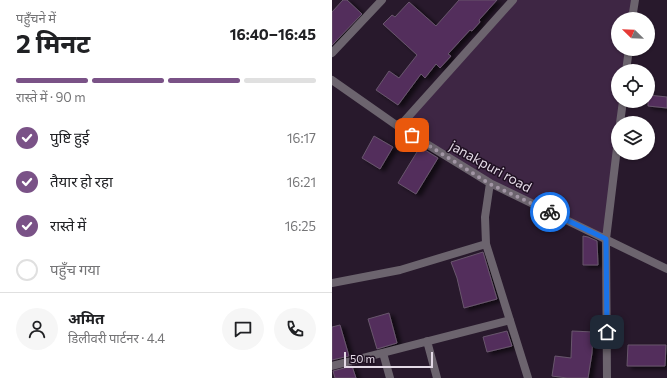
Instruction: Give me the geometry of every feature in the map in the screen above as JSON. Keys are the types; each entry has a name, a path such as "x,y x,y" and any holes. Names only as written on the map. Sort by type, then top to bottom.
{"street":[{"path":"332,53 382,0"},
{"path":"399,127 513,0"},
{"path":"633,12 635,0"},
{"name":"janakpuri road","path":"332,80 399,127 490,184 667,269"},
{"path":"608,378 606,239 616,160"},
{"path":"490,184 486,217 486,244 528,378"},
{"path":"332,282 400,270 486,244"},
{"path":"332,366 510,320"},
{"path":"427,341 437,378"},
{"path":"383,353 390,378"}],"shaded area":[{"path":"513,0 635,0 633,12 611,12 611,56 628,56 627,64 611,64 611,108 621,108 620,116 611,116 611,160 616,160 606,239 490,183 399,127"}],"building":[{"path":"343,0 347,0 362,14 332,45 332,12"},
{"path":"459,0 497,0 479,20 480,22 472,31 470,30 448,54 451,56 440,68 436,64 425,78 421,74 398,105 376,90 389,71 399,78 417,55 383,24 392,15 395,17 409,2 436,26"},
{"path":"655,96 667,97 667,108 655,107"},
{"path":"374,136 393,147 380,169 362,158"},
{"path":"420,147 438,158 416,194 398,183"},
{"path":"583,236 597,241 598,265 583,265"},
{"path":"483,252 497,299 464,308 457,278 451,262"},
{"path":"389,313 397,343 377,349 368,319"},
{"path":"340,325 349,356 332,360 332,327"},
{"path":"507,331 512,346 487,352 483,337"},
{"path":"572,331 593,332 592,353 588,378 552,376 555,356 571,358"},
{"path":"628,345 666,345 665,366 627,366"},
{"path":"352,366 356,378 335,378 333,371"}],"way so far":[{"path":"412,135 490,184 550,212"}],"route":[{"path":"550,212 606,239 607,332"}]}
